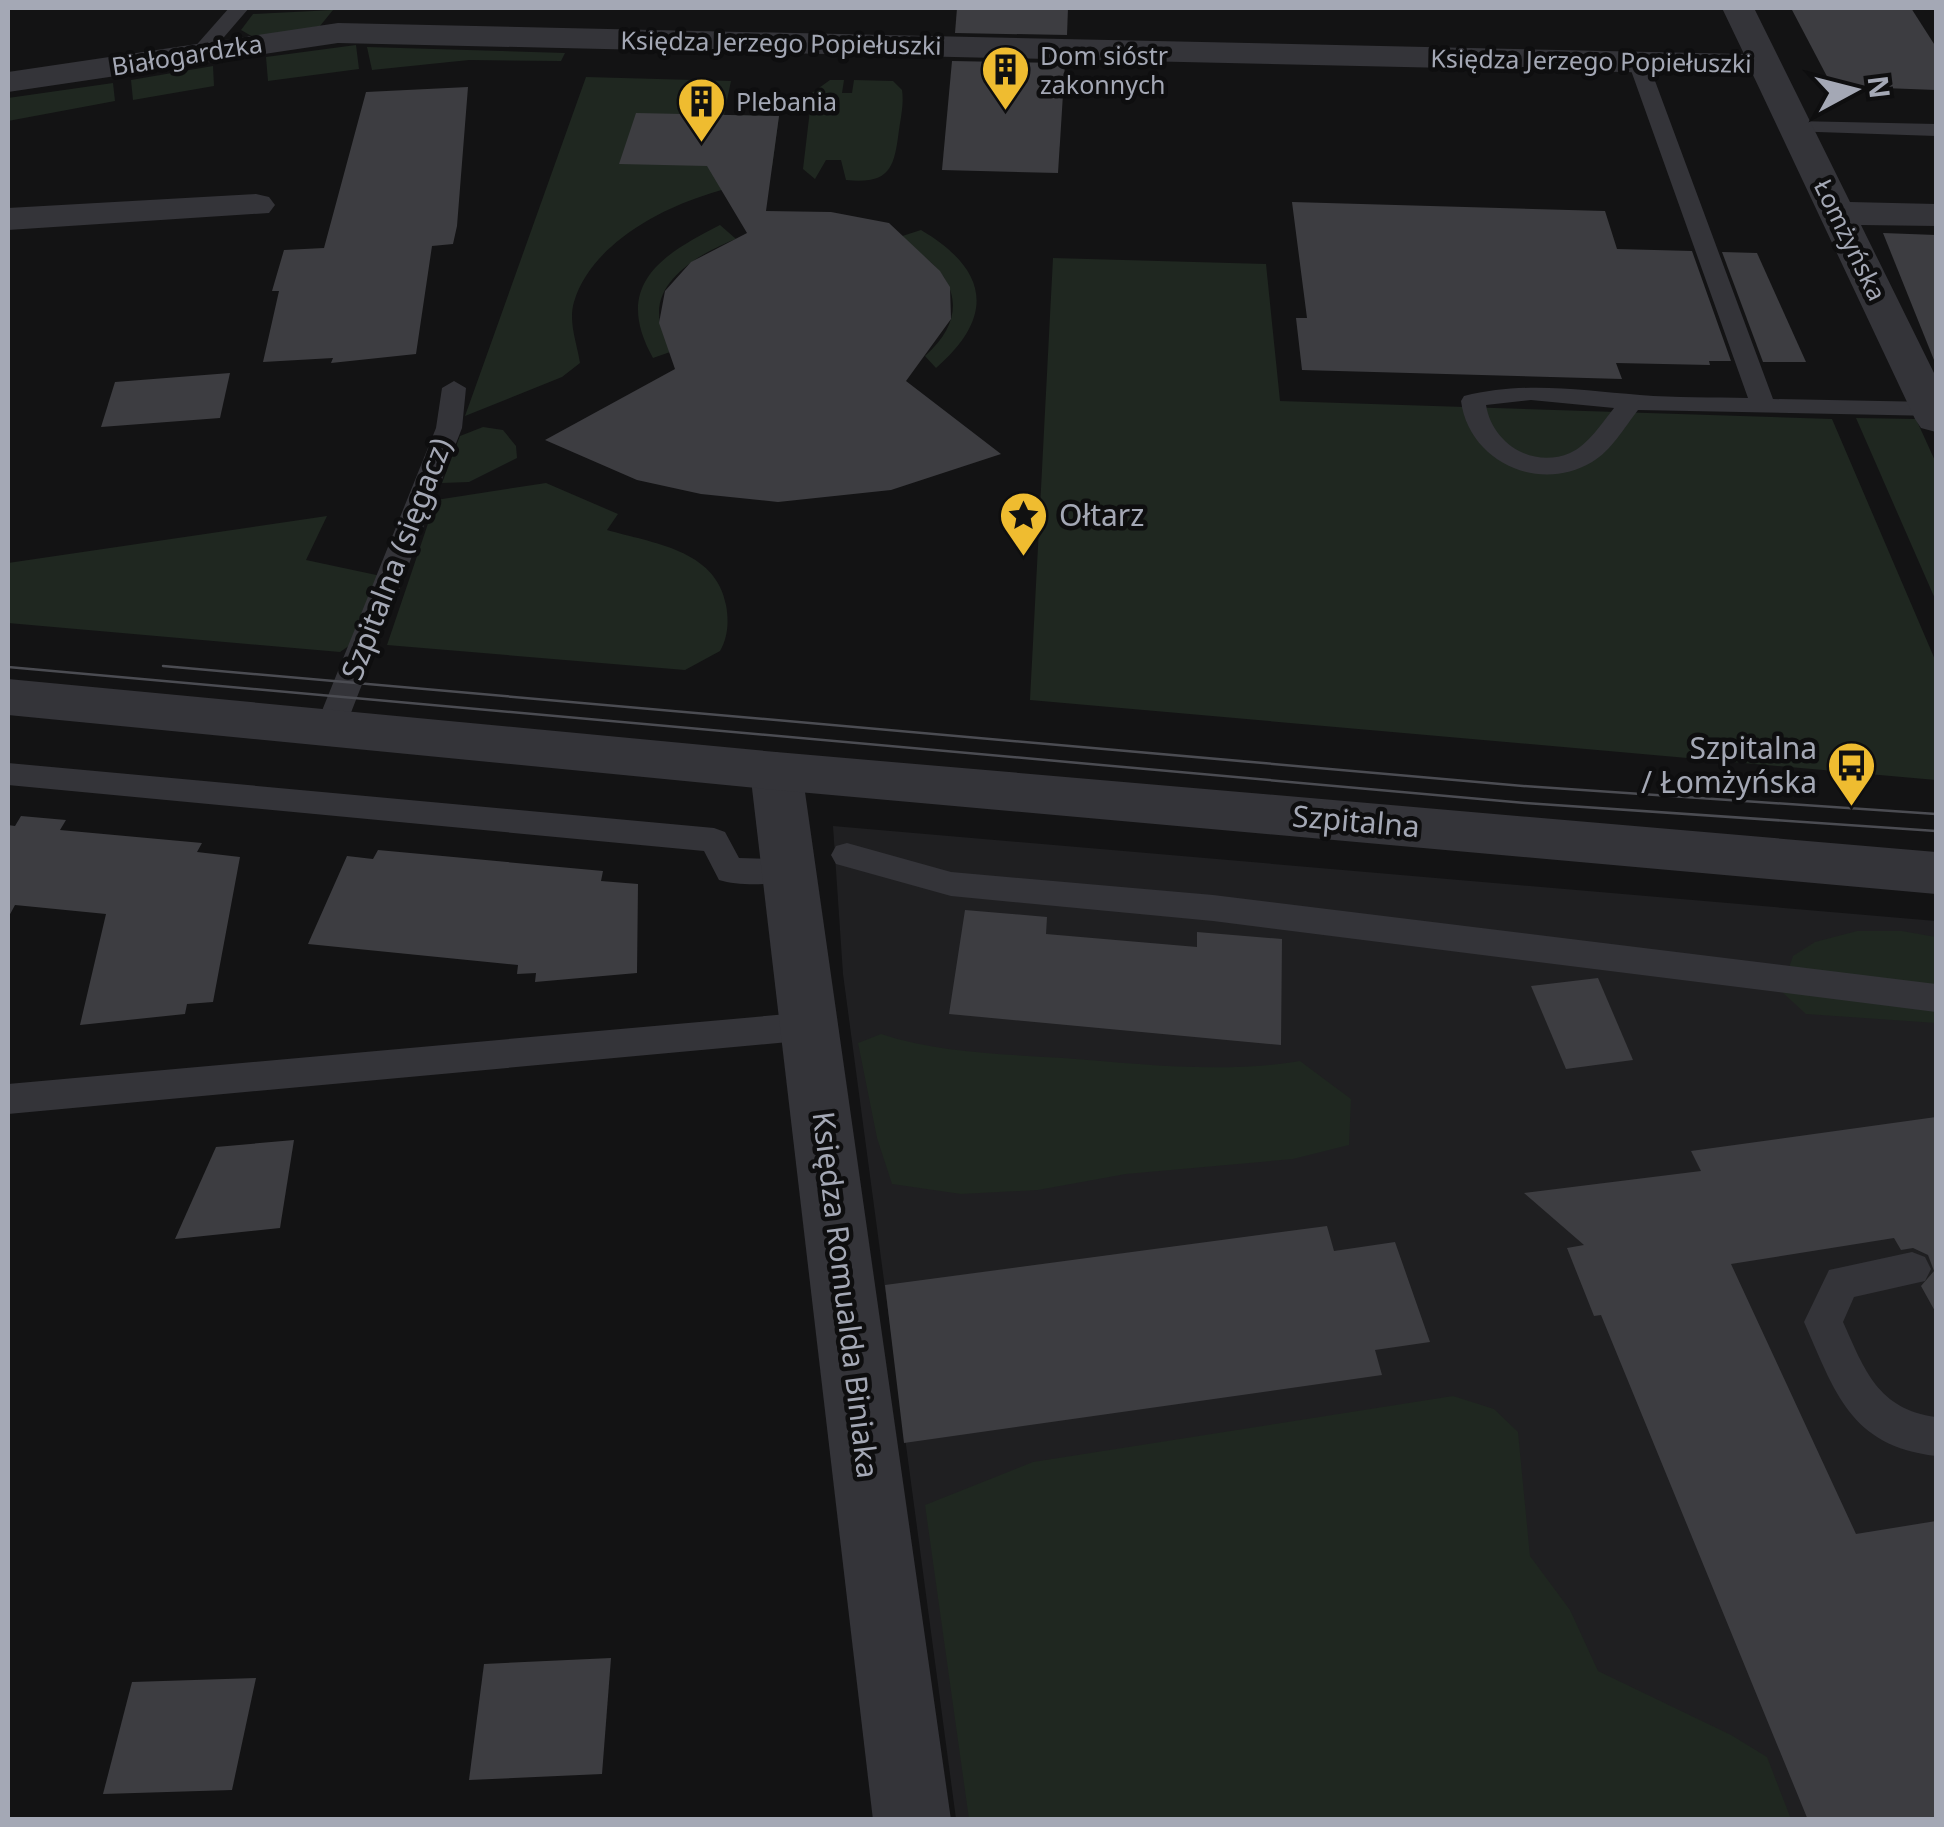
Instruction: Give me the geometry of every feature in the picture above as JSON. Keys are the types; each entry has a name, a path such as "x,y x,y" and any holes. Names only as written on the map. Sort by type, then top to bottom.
{"street":[{"name":"Łomżyńska","path":"1738,8 1934,414"},
{"name":"Białogardzka","path":"8,82 199,54 345,20"},
{"name":"Księdza Jerzego Popiełuszki","path":"345,20 1765,64"},
{"path":"8,219 256,205"},
{"path":"1837,213 1936,215"},
{"name":"Szpitalna","path":"8,697 776,772 1936,873"},
{"name":"Księdza Romualda Biniaka","path":"776,772 818,862 810,1026 912,1820"}],"lane":[{"path":"199,54 239,8"},
{"path":"1638,62 1763,406"},
{"path":"1795,127 1936,130"},
{"name":"Szpitalna (sięgacz)","path":"330,728 449,428 454,388"},
{"path":"1632,402 1580,459 1546,464 1515,460 1486,444 1473,422 1473,401 1496,394 1573,394 1632,402 1934,414"},
{"path":"8,774 714,840 730,871 818,862 951,884 1212,908 1936,998"},
{"path":"8,1099 810,1026"},
{"path":"1912,1269 1842,1282 1824,1322 1864,1408 1913,1436 1936,1436"}],"shaded area":[{"path":"333,10 320,26 255,38 241,30 253,14"},
{"path":"356,45 359,69 268,81 266,57"},
{"path":"367,47 565,53 561,61 469,60 372,70"},
{"path":"213,66 214,86 133,100 131,80"},
{"path":"586,77 731,81 724,115 779,116 772,167 745,182 676,206 622,238 592,267 574,302 572,325 580,363 562,377 465,416"},
{"path":"830,80 844,80 842,93 852,93 854,80 893,81 902,90 895,155 881,176 846,180 841,160 826,160 815,179 803,169 812,93"},
{"path":"113,83 115,101 8,121 8,98"},
{"path":"720,225 736,239 696,259 672,280 659,307 661,325 673,351 653,358 638,311 649,276 678,249"},
{"path":"921,230 960,261 976,294 969,330 936,368 925,356 950,321 950,289 929,261 893,239"},
{"path":"1053,258 1266,264 1280,401 1832,419 1936,662 1936,780 1030,700"},
{"path":"1856,418 1916,419 1936,463 1936,601"},
{"path":"483,427 503,430 516,446 517,458 469,482 442,483 460,436"},
{"path":"546,483 618,514 607,530 679,551 709,571 720,586 727,611 726,635 720,651 685,670 387,645 436,500"},
{"path":"327,516 306,560 381,576 356,641 340,652 8,623 8,563"},
{"path":"833,826 1936,921 1936,1819 956,1819 843,974"},
{"path":"1857,931 1902,931 1936,937 1936,1023 1806,1014 1781,991 1793,956 1815,942"},
{"path":"881,1034 970,1052 1152,1065 1241,1067 1300,1061 1351,1099 1349,1145 1293,1159 1126,1174 1038,1190 961,1194 892,1184 877,1138 858,1043"},
{"path":"1453,1396 1494,1409 1518,1432 1530,1556 1570,1610 1598,1671 1731,1735 1767,1757 1791,1819 969,1819 925,1505 1033,1462"}],"building":[{"path":"957,8 1068,8 1067,35 955,33"},
{"path":"1791,8 1911,8 1936,47 1936,90 1832,86"},
{"path":"952,61 1065,63 1058,173 942,170"},
{"path":"468,87 457,226 453,244 432,246 416,354 331,363 333,358 263,362 279,291 272,291 284,250 324,248 366,92"},
{"path":"636,113 779,116 766,211 831,212 889,223 940,271 950,287 951,319 906,381 1001,454 891,490 778,502 701,494 637,480 545,440 675,369 659,323 665,291 691,262 747,233 707,166 619,164"},
{"path":"1292,202 1605,211 1617,249 1692,251 1731,361 1709,361 1710,365 1616,363 1622,379 1302,370 1296,318 1307,318"},
{"path":"1883,233 1936,235 1936,360 1934,360"},
{"path":"1722,252 1757,253 1806,362 1763,362"},
{"path":"230,373 220,418 101,427 115,382"},
{"path":"21,816 66,820 60,830 202,843 197,852 240,857 213,1002 187,1004 185,1014 80,1025 106,914 15,905 8,918 8,825 15,826"},
{"path":"378,850 603,871 601,881 638,884 637,973 535,982 536,973 517,974 518,965 308,944 347,856 373,859"},
{"path":"965,910 1047,917 1046,934 1197,947 1197,932 1282,939 1281,1045 949,1014"},
{"path":"1598,978 1633,1060 1566,1069 1531,986"},
{"path":"1936,1117 1936,1313 1921,1286 1934,1271 1928,1255 1913,1248 1901,1250 1894,1238 1731,1264 1856,1534 1936,1521 1936,1820 1808,1820 1601,1315 1594,1316 1567,1248 1584,1245 1524,1193 1701,1171 1691,1151"},
{"path":"294,1140 280,1228 175,1239 216,1147"},
{"path":"1327,1226 1334,1251 1395,1242 1430,1342 1375,1350 1382,1375 904,1443 885,1285"},
{"path":"611,1658 602,1774 469,1780 484,1664"},
{"path":"256,1678 232,1790 103,1794 132,1682"}],"tram line":[{"path":"163,666 1523,786 1936,814"},
{"path":"8,667 1525,803 1936,831"}],"place":[{"name":"Dom sióstr zakonnych","path":"1005,112"},
{"name":"Plebania","path":"701,144"},
{"name":"Ołtarz","path":"1024,558"},
{"name":"Szpitalna / Łomżyńska","path":"1852,808"}]}
